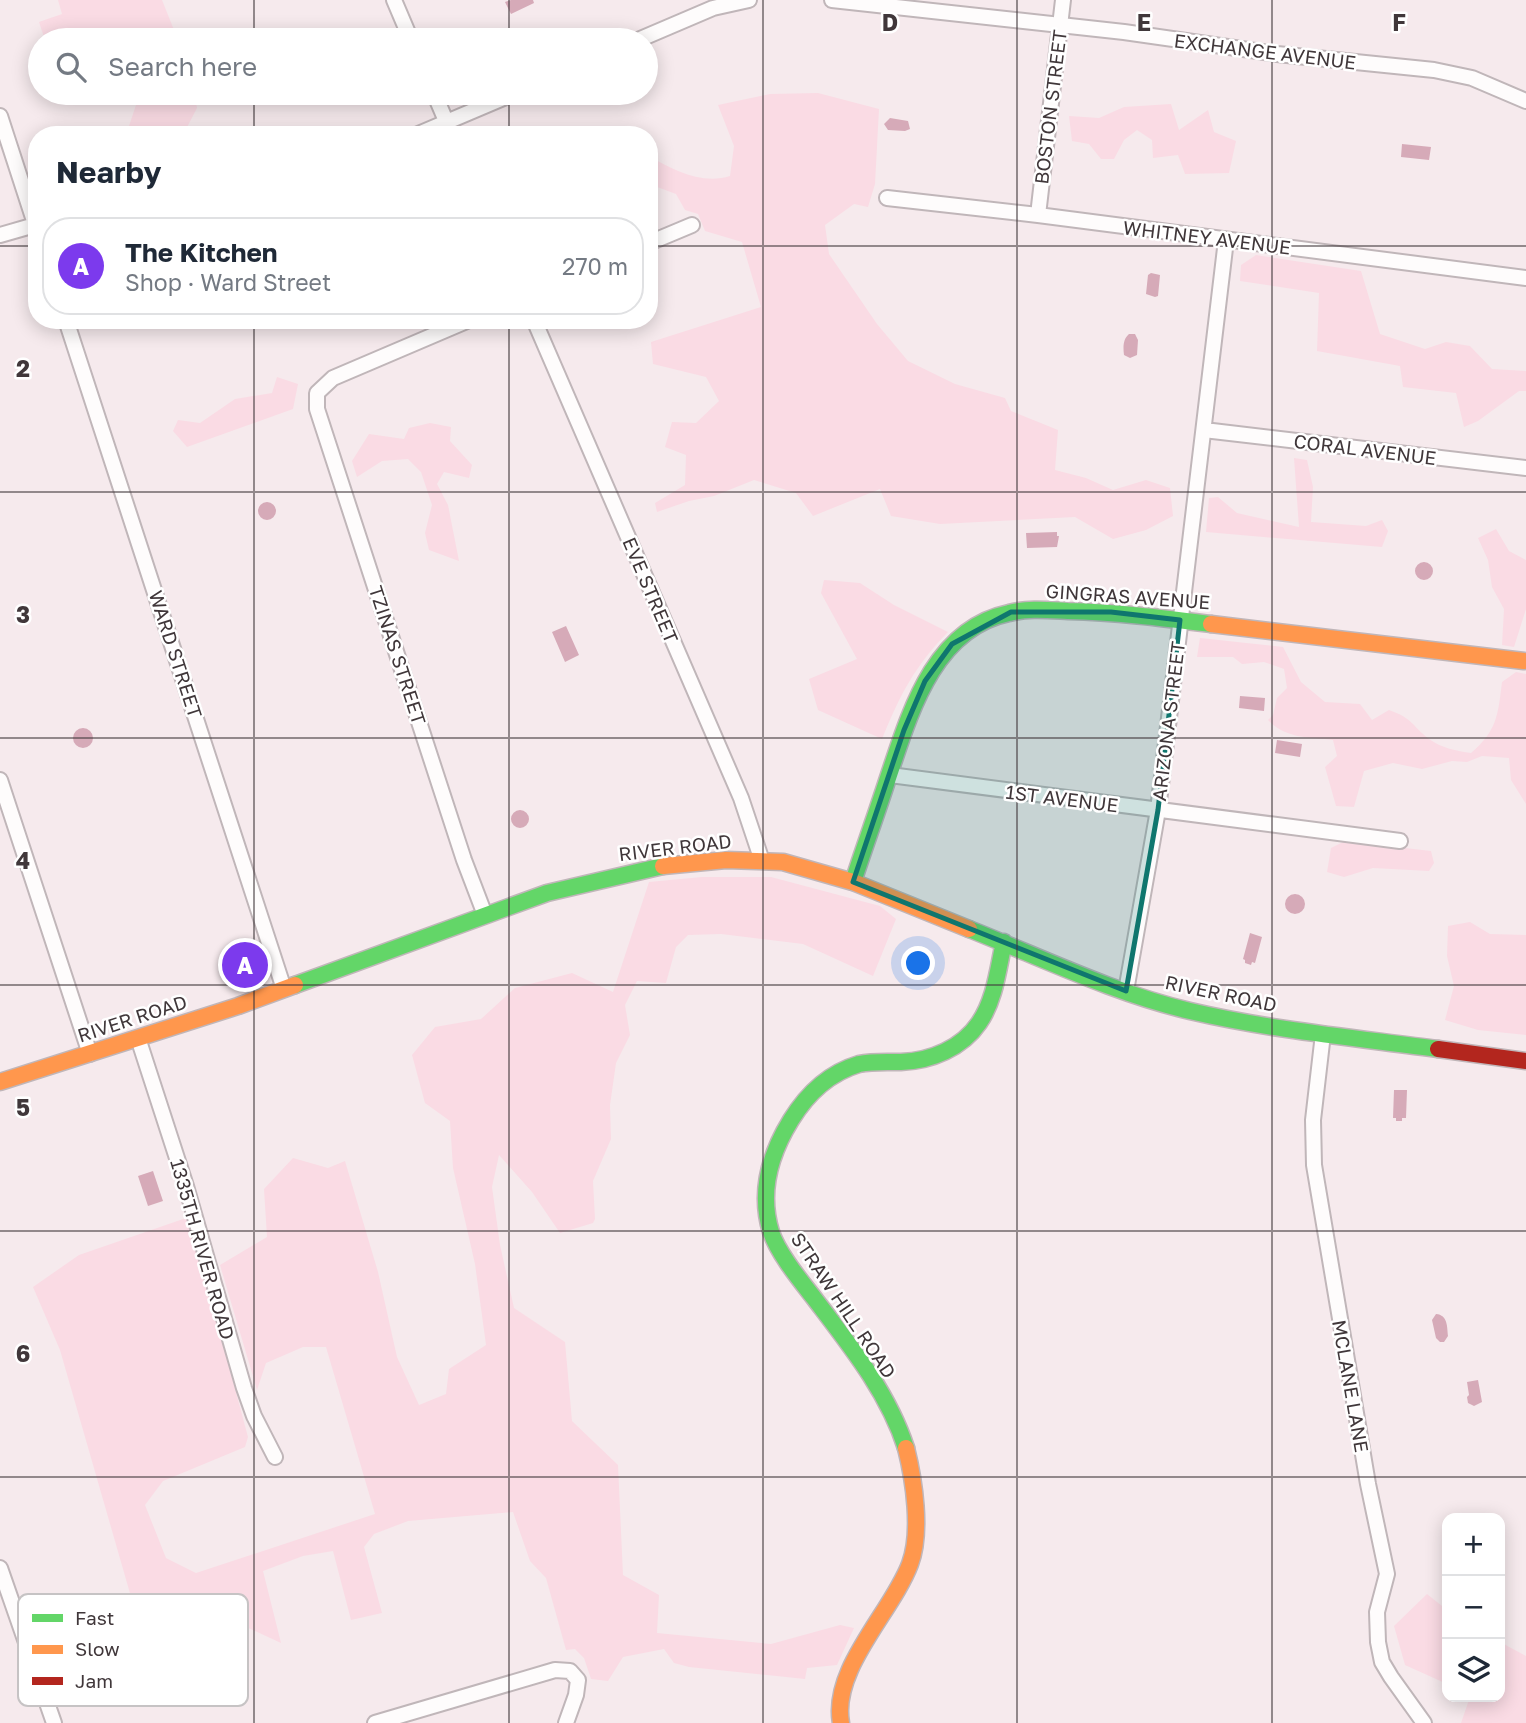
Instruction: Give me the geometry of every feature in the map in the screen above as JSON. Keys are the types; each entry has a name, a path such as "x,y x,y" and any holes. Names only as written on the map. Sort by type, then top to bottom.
{"street":[{"path":"394,0 406,28"},
{"path":"658,31 713,8 749,0"},
{"name":"EXCHANGE AVENUE","path":"832,0 1060,25 1277,54 1434,70 1472,78 1526,101"},
{"name":"BOSTON STREET","path":"1038,215 1063,0"},
{"path":"439,105 448,126"},
{"path":"453,126 492,105"},
{"path":"0,116 28,203"},
{"name":"WHITNEY AVENUE","path":"887,198 1526,278"},
{"path":"658,239 692,225"},
{"path":"0,235 28,230"},
{"name":"ARIZONA STREET","path":"1126,991 1158,810 1226,240"},
{"name":"WARD STREET","path":"69,329 284,989"},
{"name":"TZINAS STREET","path":"448,329 333,378 317,393 317,409 464,860 485,915"},
{"name":"EVE STREET","path":"538,329 741,798 762,861"},
{"name":"CORAL AVENUE","path":"1205,430 1526,468"},
{"name":"GINGRAS AVENUE","path":"853,882 904,730 925,681 952,644 993,617 1033,610 1111,612 1524,661"},
{"name":"1ST AVENUE","path":"890,775 1400,841"},
{"path":"0,780 90,1054"},
{"name":"RIVER ROAD","path":"0,1082 284,989 547,893 622,873 694,862 762,861 805,867 853,882 1126,991 1189,1011 1323,1034 1526,1061"},
{"name":"STRAW HILL ROAD","path":"841,1723 838,1713 840,1694 846,1676 909,1564 915,1544 915,1504 906,1447 892,1417 852,1349 794,1271 773,1236 768,1213 767,1173 787,1125 802,1102 825,1082 860,1064 917,1061 934,1057 962,1041 975,1029 989,999 1004,942"},
{"name":"MCLANE LANE","path":"1323,1034 1313,1120 1314,1165 1368,1484 1387,1574 1377,1612 1378,1642 1382,1662 1424,1723"},
{"name":"1335TH RIVER ROAD","path":"138,1038 186,1186 244,1388 254,1416 275,1457"},
{"path":"0,1568 18,1620"},
{"path":"375,1723 555,1670 570,1671 578,1680 576,1695 566,1723"},
{"path":"48,1706 54,1723"}],"highlighted area":[{"path":"1011,612 1111,612 1180,620 1158,810 1126,991 853,882 904,730 925,681 952,644"}],"shaded area":[{"path":"58,0 162,0 173,28 41,28 39,22 62,14"},
{"path":"533,0 534,3 511,14 505,2"},
{"path":"818,93 879,109 875,184 868,207 854,204 825,225 829,254 877,324 908,361 955,384 1005,398 1011,411 1058,430 1055,470 1086,478 1113,490 1146,480 1170,488 1173,516 1146,530 1113,539 1075,517 940,524 891,516 880,489 813,516 796,493 754,480 714,496 657,512 655,503 685,485 686,455 665,447 672,422 696,423 719,401 706,377 653,364 651,342 761,307 742,242 705,231 698,214 685,210 676,194 658,187 658,161 688,175 709,179 730,176 734,146 718,105 770,94"},
{"path":"1171,104 1179,130 1208,110 1214,132 1236,141 1229,173 1185,174 1178,155 1153,158 1152,140 1137,130 1124,140 1114,159 1101,159 1089,144 1072,141 1069,116 1099,118 1124,107"},
{"path":"136,105 196,105 188,126 129,126"},
{"path":"890,118 908,121 910,129 888,130 884,124"},
{"path":"1402,144 1431,147 1429,160 1401,157"},
{"path":"1256,255 1361,271 1380,334 1425,349 1446,342 1470,346 1492,369 1526,371 1526,391 1519,391 1478,421 1464,427 1456,393 1403,387 1400,366 1317,351 1319,293 1240,281 1241,265"},
{"path":"1148,275 1160,275 1158,296 1155,297 1146,294"},
{"path":"1129,334 1135,334 1138,340 1137,355 1130,358 1124,355 1125,341"},
{"path":"277,377 298,384 293,409 187,447 173,431 178,420 200,423 235,399 272,393"},
{"path":"430,423 451,427 450,441 472,465 469,478 444,472 437,484 448,505 459,561 429,550 425,533 432,505 421,472 408,459 382,461 357,477 352,461 369,434 404,439 409,428"},
{"path":"1294,458 1307,460 1313,487 1311,522 1366,526 1382,520 1388,531 1382,547 1206,532 1209,498 1218,497 1237,513 1299,527"},
{"path":"263,502 271,502 276,511 274,518 263,520 258,515 258,507"},
{"path":"1496,529 1509,551 1526,560 1526,609 1514,647 1502,645 1504,609 1492,587 1488,560 1478,538"},
{"path":"1057,532 1057,547 1027,548 1026,533"},
{"path":"1424,562 1430,565 1433,571 1430,577 1424,580 1418,577 1415,571 1418,565"},
{"path":"824,580 860,583 894,605 948,632 909,682 882,739 818,710 809,679 857,659 821,593"},
{"path":"566,626 579,655 565,662 552,632"},
{"path":"1200,638 1283,647 1301,682 1325,702 1360,704 1372,720 1389,710 1408,719 1434,742 1449,749 1471,753 1480,745 1495,722 1502,682 1516,672 1526,674 1526,804 1511,780 1509,758 1482,756 1467,762 1452,761 1422,769 1393,763 1364,771 1354,807 1336,806 1325,767 1337,756 1333,740 1290,734 1268,720 1273,715 1277,698 1287,688 1284,669 1264,662 1242,664 1233,657 1197,657"},
{"path":"1240,696 1265,698 1264,711 1239,708"},
{"path":"83,728 90,731 93,738 90,745 83,748 76,745 73,738 76,731"},
{"path":"1277,740 1302,744 1300,757 1275,753"},
{"path":"516,810 524,810 529,819 527,826 516,828 511,823 511,815"},
{"path":"1345,841 1431,851 1434,863 1429,871 1373,868 1344,877 1327,872 1331,848"},
{"path":"702,877 771,877 880,906 896,919 873,976 803,944 721,934 688,935 676,947 666,983 637,981 625,1005 630,1035 616,1063 610,1105 611,1139 593,1181 593,1223 560,1233 532,1192 499,1155 492,1187 500,1245 514,1308 565,1342 572,1421 618,1465 623,1575 659,1595 657,1633 771,1644 840,1625 854,1628 837,1665 807,1668 805,1679 689,1667 674,1663 664,1649 623,1657 608,1681 591,1679 584,1658 575,1649 566,1650 546,1578 530,1561 513,1512 408,1521 374,1534 364,1547 382,1613 351,1620 333,1551 303,1556 263,1571 281,1643 248,1628 248,1594 130,1594 60,1350 33,1287 79,1255 189,1217 248,1437 245,1447 163,1481 145,1505 166,1558 196,1573 375,1514 326,1347 303,1347 266,1363 257,1390 220,1265 267,1237 264,1189 293,1158 328,1168 345,1161 378,1272 397,1357 419,1405 446,1394 449,1369 486,1345 475,1264 453,1168 450,1121 425,1103 412,1055 435,1027 481,1019 515,988 572,973 613,992 649,882"},
{"path":"1291,894 1299,894 1305,904 1299,914 1291,914 1285,908 1285,900"},
{"path":"1470,922 1490,934 1526,935 1526,1035 1478,1030 1445,1020 1454,986 1447,956 1448,926"},
{"path":"1250,933 1262,937 1255,963 1252,962 1251,965 1243,959"},
{"path":"1394,1090 1407,1090 1406,1118 1402,1118 1402,1121 1393,1118"},
{"path":"153,1171 163,1201 148,1206 138,1176"},
{"path":"1436,1314 1446,1322 1448,1336 1444,1342 1436,1338 1432,1320"},
{"path":"1478,1380 1482,1402 1474,1406 1468,1403 1467,1382"},
{"path":"1427,1594 1442,1606 1442,1682 1405,1665 1394,1626"},
{"path":"1505,1645 1526,1656 1526,1723 1461,1723 1468,1702 1505,1702"}],"traffic: fast":[{"path":"853,882 915,703 942,656 961,637 983,622 1016,611 1031,610 1122,614 1211,624"},
{"path":"295,985 547,893 663,866"},
{"path":"969,929 1106,985 1162,1004 1221,1018 1282,1028 1438,1049"},
{"path":"906,1448 889,1407 866,1369 774,1240 766,1203 769,1174 777,1146 791,1120 812,1093 829,1079 859,1064 912,1061 934,1056 964,1040 979,1023 989,1004 1004,942"}],"traffic: slow":[{"path":"1211,624 1524,661"},
{"path":"663,866 726,860 783,862 853,882 969,929"},
{"path":"0,1082 238,1006 295,985"},
{"path":"841,1723 840,1703 845,1682 865,1641 901,1582 914,1551 916,1506 906,1448"}],"traffic: jam":[{"path":"1438,1049 1526,1061"}],"place":[{"name":"The Kitchen","path":"245,965"}]}
